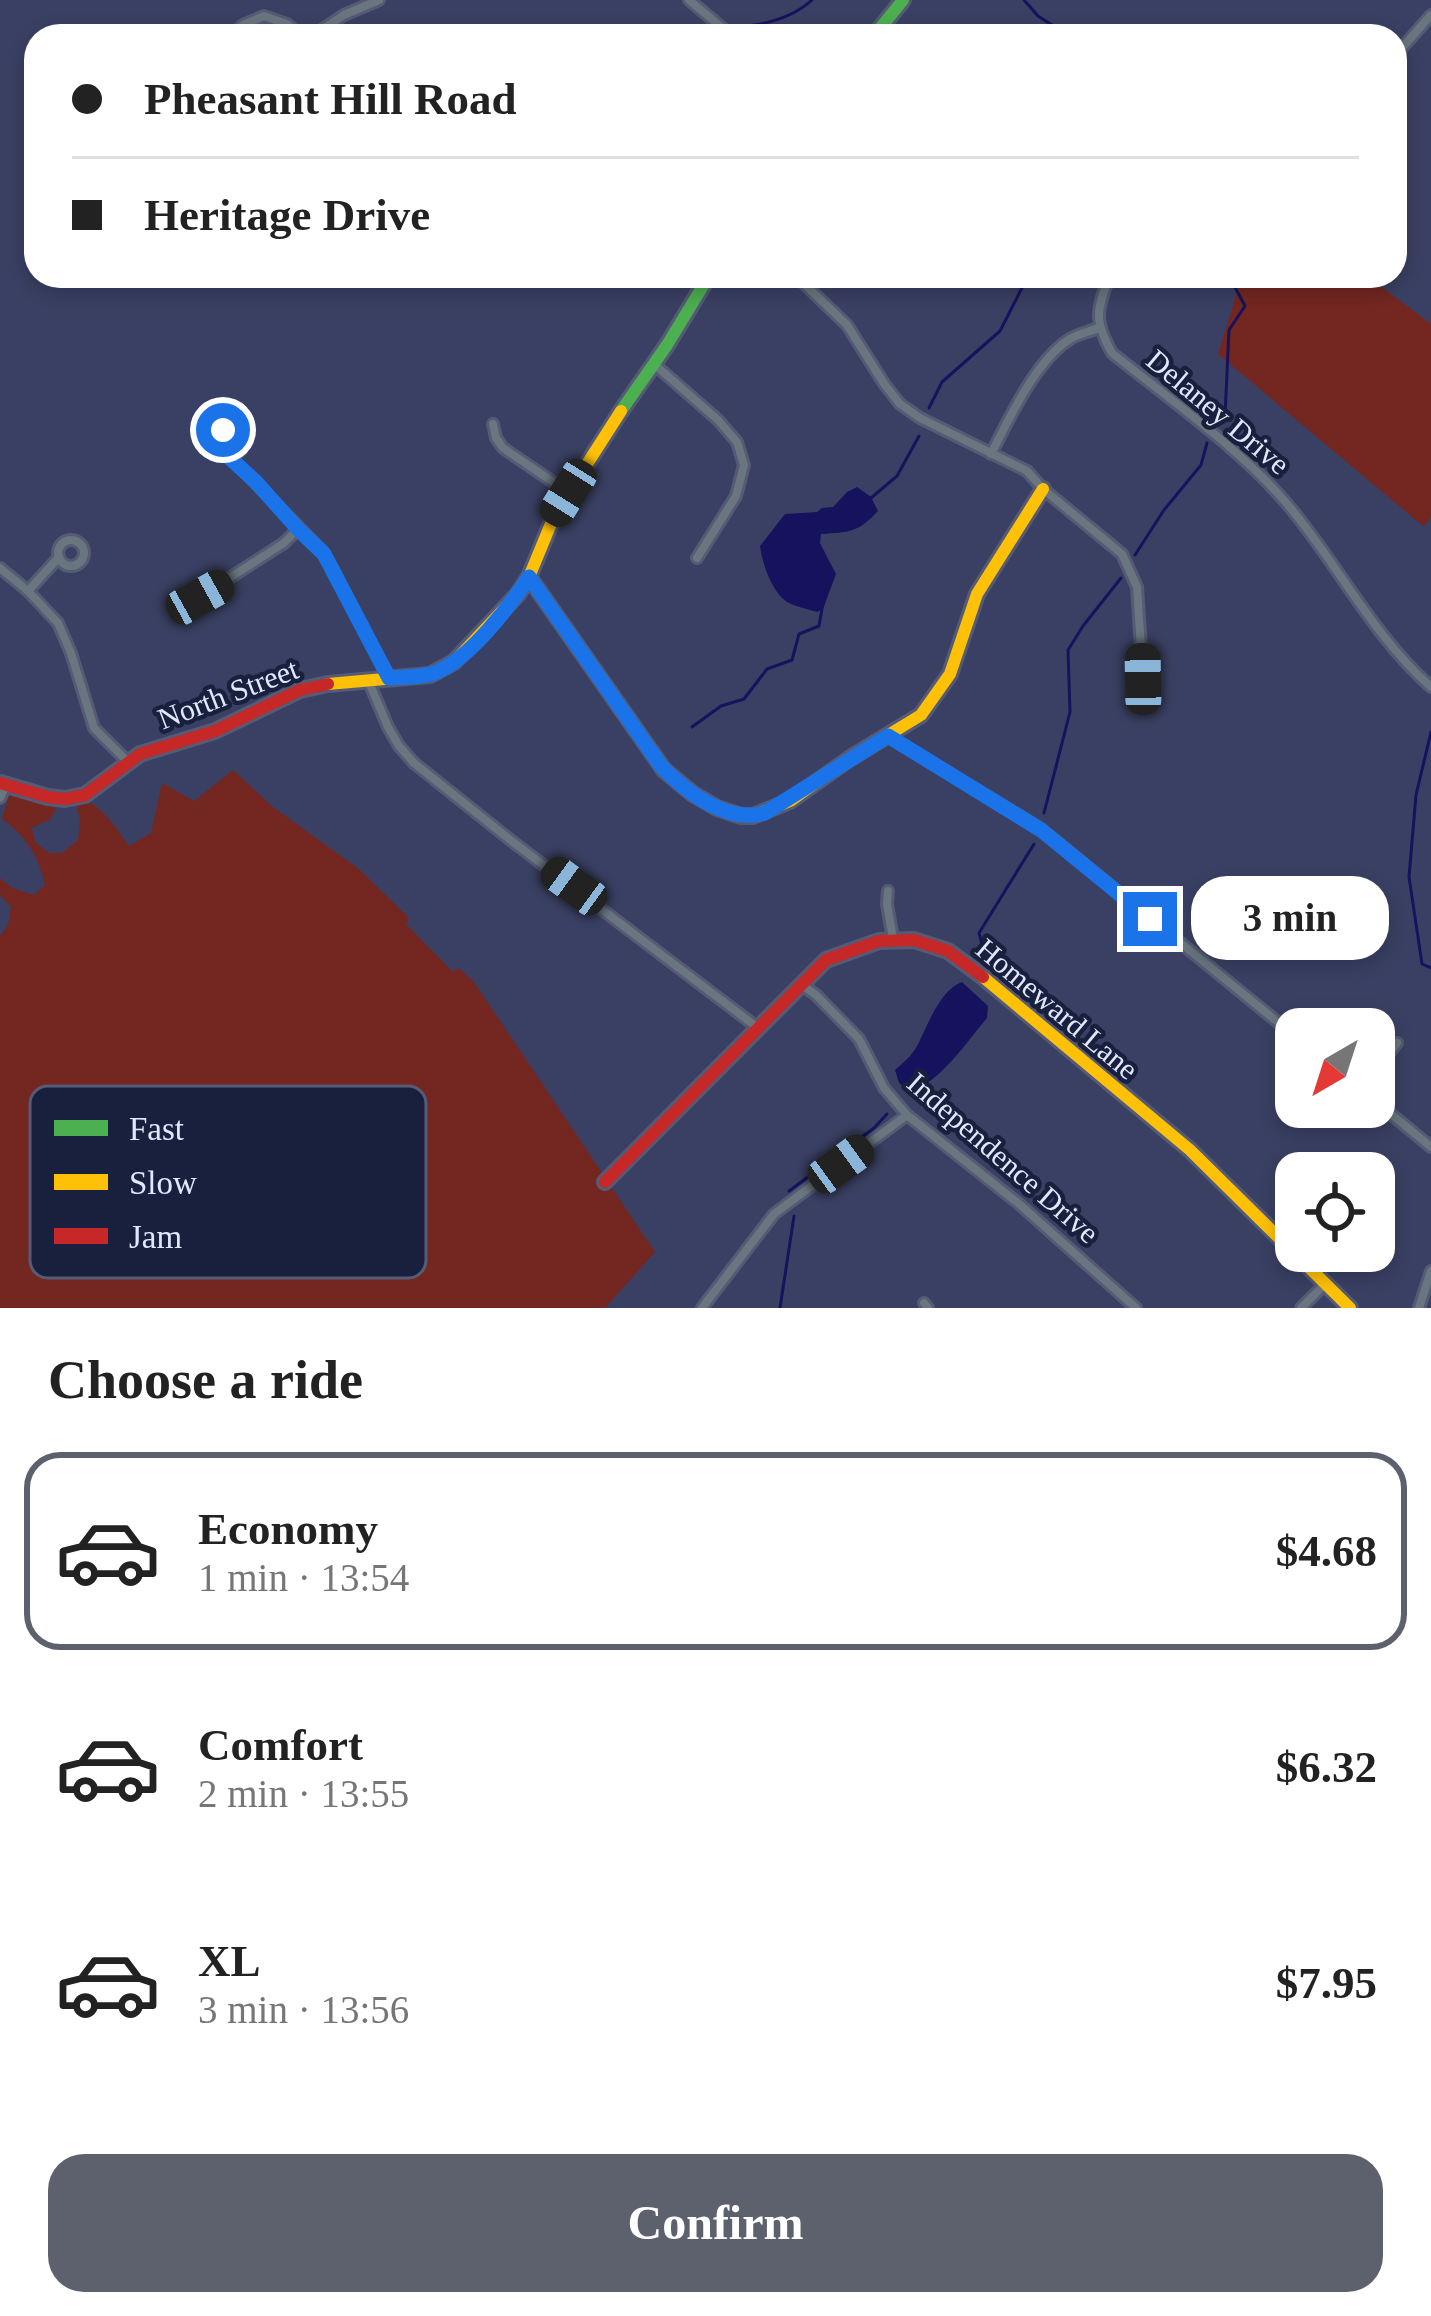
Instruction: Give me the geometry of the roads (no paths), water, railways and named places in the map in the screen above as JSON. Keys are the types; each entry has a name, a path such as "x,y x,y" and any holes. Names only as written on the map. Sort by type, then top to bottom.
{"street":[{"path":"330,24 379,0"},
{"path":"688,0 717,24"},
{"path":"884,24 903,0"},
{"path":"1407,42 1431,15"},
{"path":"245,24 264,16 287,24"},
{"name":"North Street","path":"2,789 65,799 94,790 128,762 157,747 237,722 301,690 430,674 454,662 529,577 568,493 702,288"},
{"path":"808,288 847,325 900,404 1027,471 1122,554 1137,587 1143,679"},
{"path":"991,454 1051,356 1073,337 1098,328 1105,288"},
{"name":"Delaney Drive","path":"1098,328 1112,353 1265,479 1314,537 1390,644 1431,687"},
{"path":"654,364 737,442 744,465 736,496 697,558"},
{"path":"493,424 503,448 568,493"},
{"path":"230,458 332,566 389,678"},
{"path":"529,577 664,770 725,811 752,816 774,809 921,715 953,667 977,594 1043,489"},
{"path":"200,597 298,529"},
{"path":"28,591 59,557"},
{"path":"0,568 58,622 94,728 128,762"},
{"path":"368,680 388,727 414,763 758,1028"},
{"path":"888,736 1041,830 1275,1020"},
{"path":"605,1181 826,960 861,944 893,939 888,891"},
{"name":"Homeward Lane","path":"893,939 932,944 965,962 1190,1150 1350,1308"},
{"name":"Independence Drive","path":"802,985 859,1039 884,1088 907,1115 1018,1203 1136,1308"},
{"path":"702,1308 774,1214 907,1115"},
{"path":"1395,1117 1431,1147"},
{"path":"1419,1308 1431,1271"},
{"path":"1301,1308 1326,1283"}],"waterway":[{"path":"759,24 794,13 812,0"},
{"path":"1024,0 1050,24"},
{"path":"929,408 942,382 1000,331 1022,288"},
{"path":"1215,428 1225,416 1229,330 1245,306 1235,288"},
{"path":"871,498 897,476 919,436"},
{"path":"1135,555 1201,465 1207,443"},
{"path":"1044,813 1070,712 1068,650 1121,578"},
{"path":"692,727 721,706 744,699 767,669 792,660 799,634 819,626 823,603"},
{"path":"1431,732 1416,795 1409,877 1422,964 1431,968"},
{"path":"987,962 979,933 1034,844"},
{"path":"847,1148 887,1114"},
{"path":"789,1191 835,1157"},
{"path":"780,1308 794,1216"}]}
